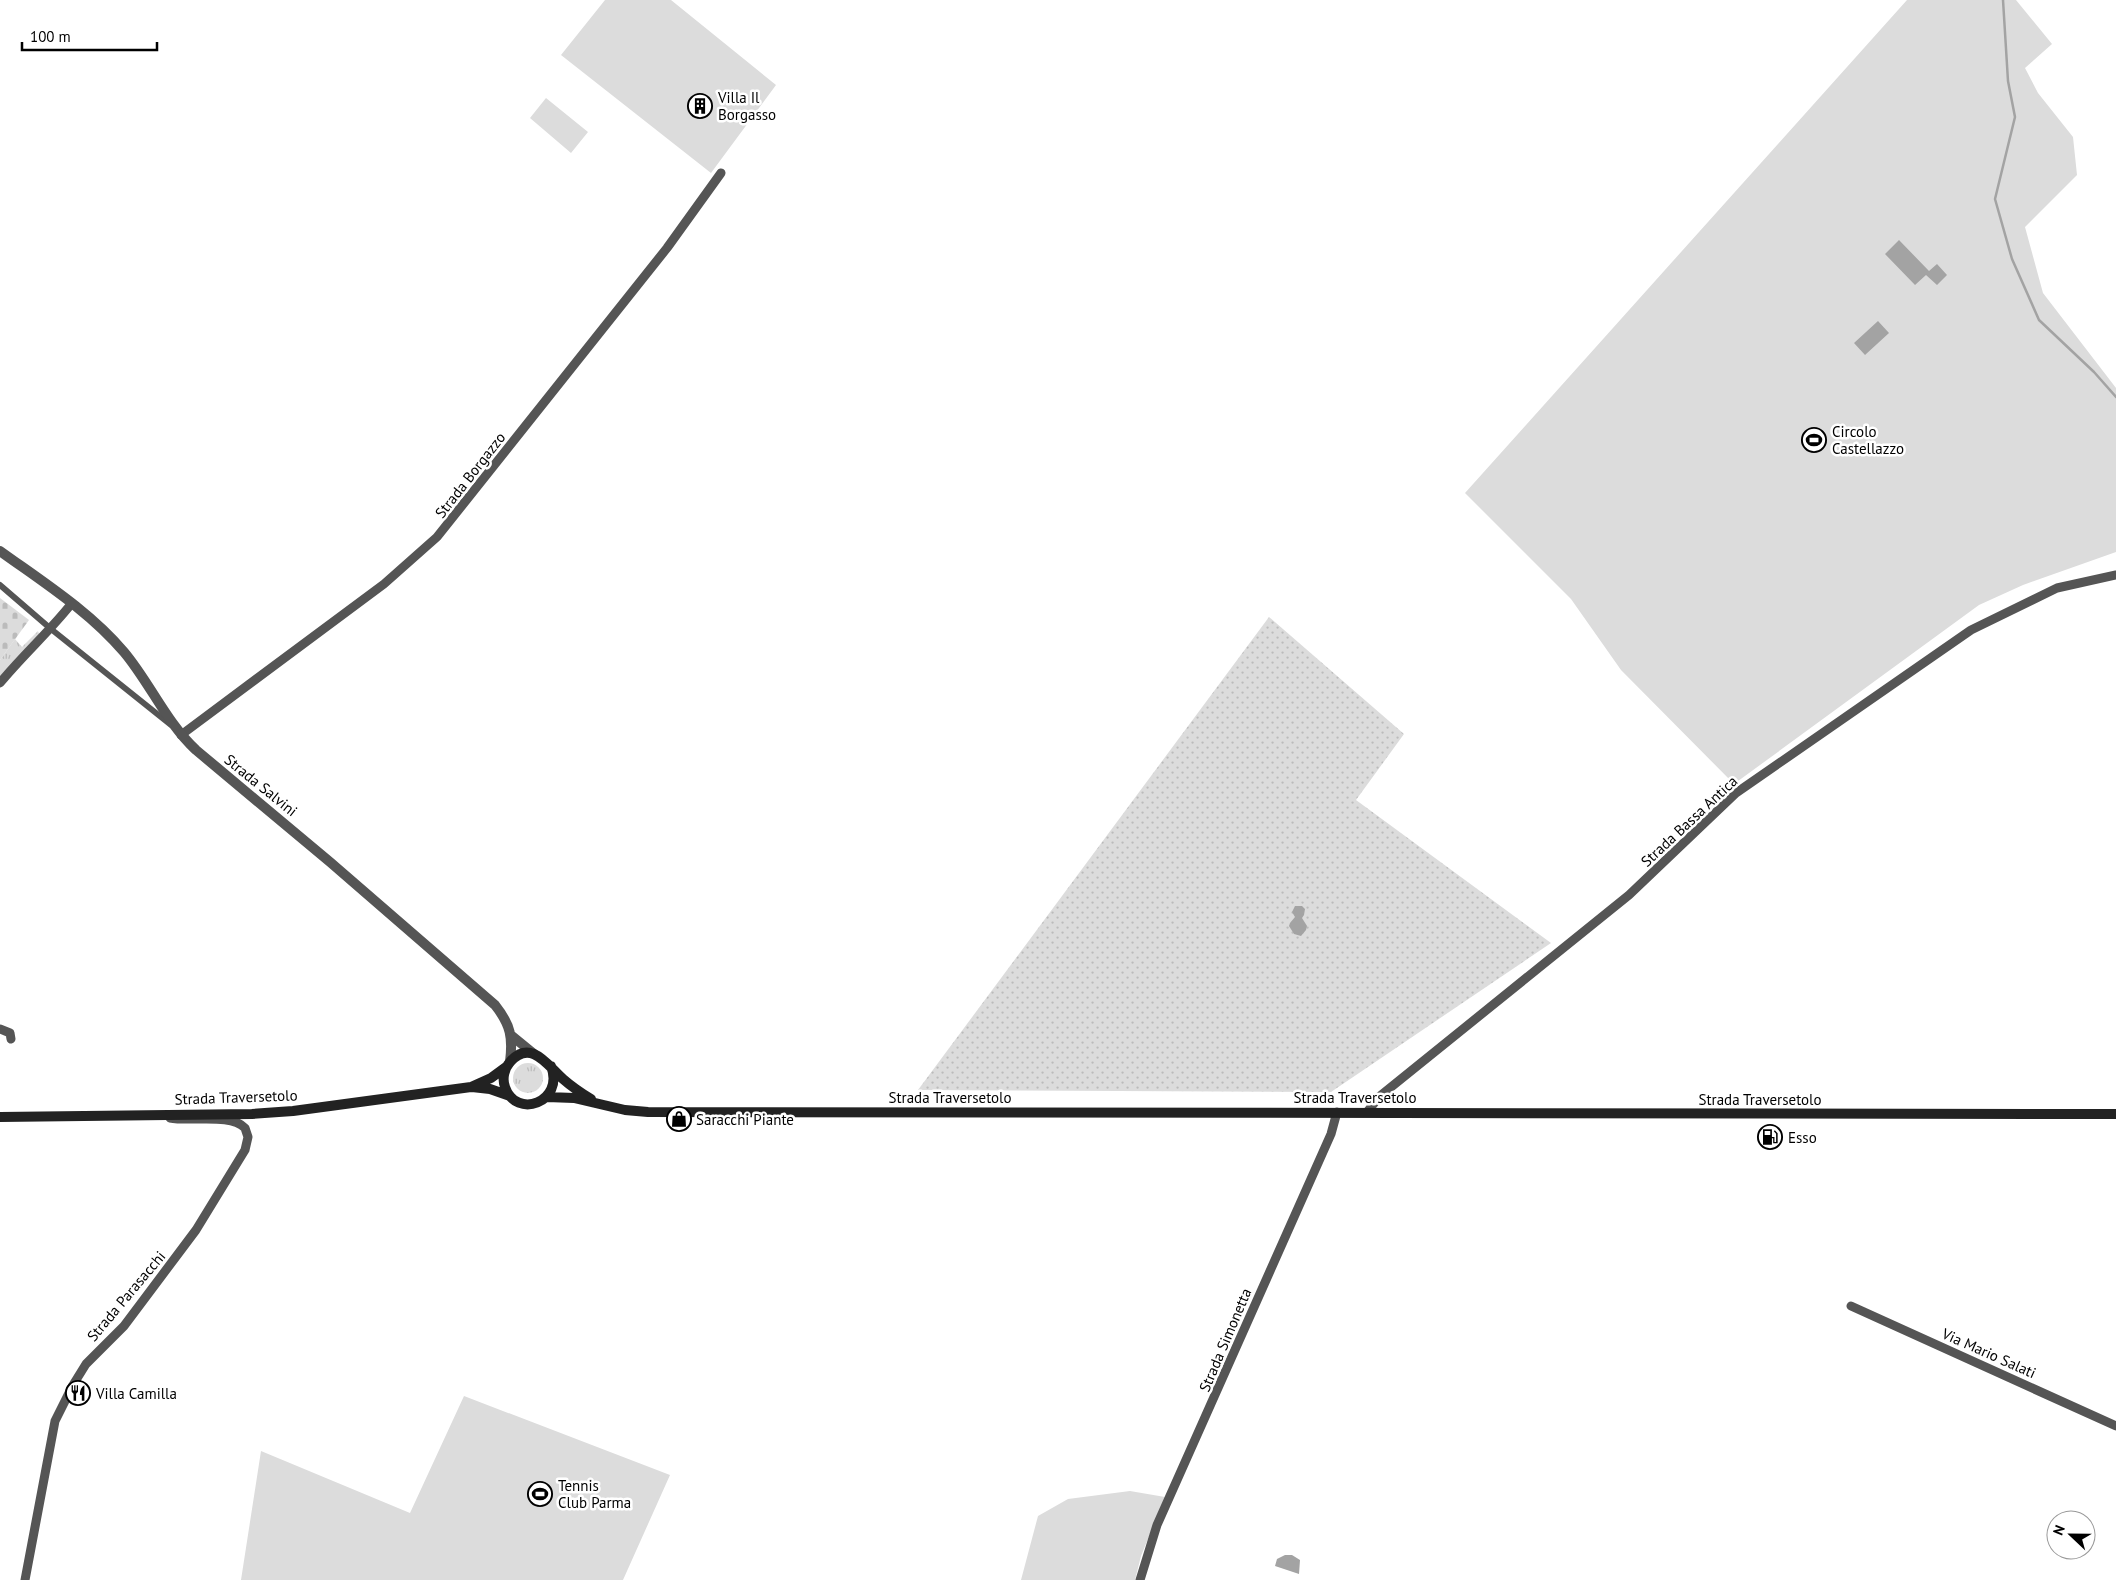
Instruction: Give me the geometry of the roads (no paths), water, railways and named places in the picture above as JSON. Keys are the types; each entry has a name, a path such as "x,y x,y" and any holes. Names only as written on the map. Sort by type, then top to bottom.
{"main road":[{"name":"Strada Traversetolo","path":"471,1087 491,1078 519,1056 534,1054 546,1060 568,1084 596,1102"},
{"path":"508,1065 504,1084 510,1096"},
{"path":"547,1097 553,1088 554,1080 551,1066"},
{"name":"Strada Traversetolo","path":"0,1117 252,1114 293,1111 471,1087 490,1089 510,1096 520,1103 527,1104 538,1103 547,1097 574,1098 625,1110 655,1112 2116,1114"}],"street":[{"name":"Strada Borgazzo","path":"181,735 378,588 417,557 437,537 668,248 721,173"},
{"name":"Strada Salvini","path":"0,551 72,603 99,626 124,652 181,735 206,759 330,862 480,991 500,1012 512,1036 534,1054"},
{"name":"Strada Bassa Antica","path":"1367,1112 1380,1096 1629,896 1736,793 1971,630 2058,588 2116,575"},
{"path":"0,585 181,735"},
{"path":"0,683 29,650 51,629 72,603"},
{"path":"0,1029 10,1033 11,1039"},
{"path":"508,1065 512,1036"},
{"name":"Strada Simonetta","path":"1140,1580 1157,1525 1330,1134 1337,1112"},
{"name":"Strada Parasacchi","path":"24,1580 55,1421 73,1385 86,1364 124,1326 191,1237 226,1183 247,1143 246,1128 237,1121 182,1120 155,1114"},
{"name":"Via Mario Salati","path":"1851,1306 2116,1426"}],"waterway":[{"path":"2003,0 2008,81 2015,117 1995,199 2012,259 2039,320 2094,372 2116,397"}],"place":[{"name":"Villa Il Borgasso","path":"700,106"},
{"name":"Circolo Castellazzo","path":"1814,440"},
{"name":"Saracchi Piante","path":"679,1119"},
{"name":"Esso","path":"1770,1137"},
{"name":"Villa Camilla","path":"78,1393"},
{"name":"Tennis Club Parma","path":"540,1494"}]}
